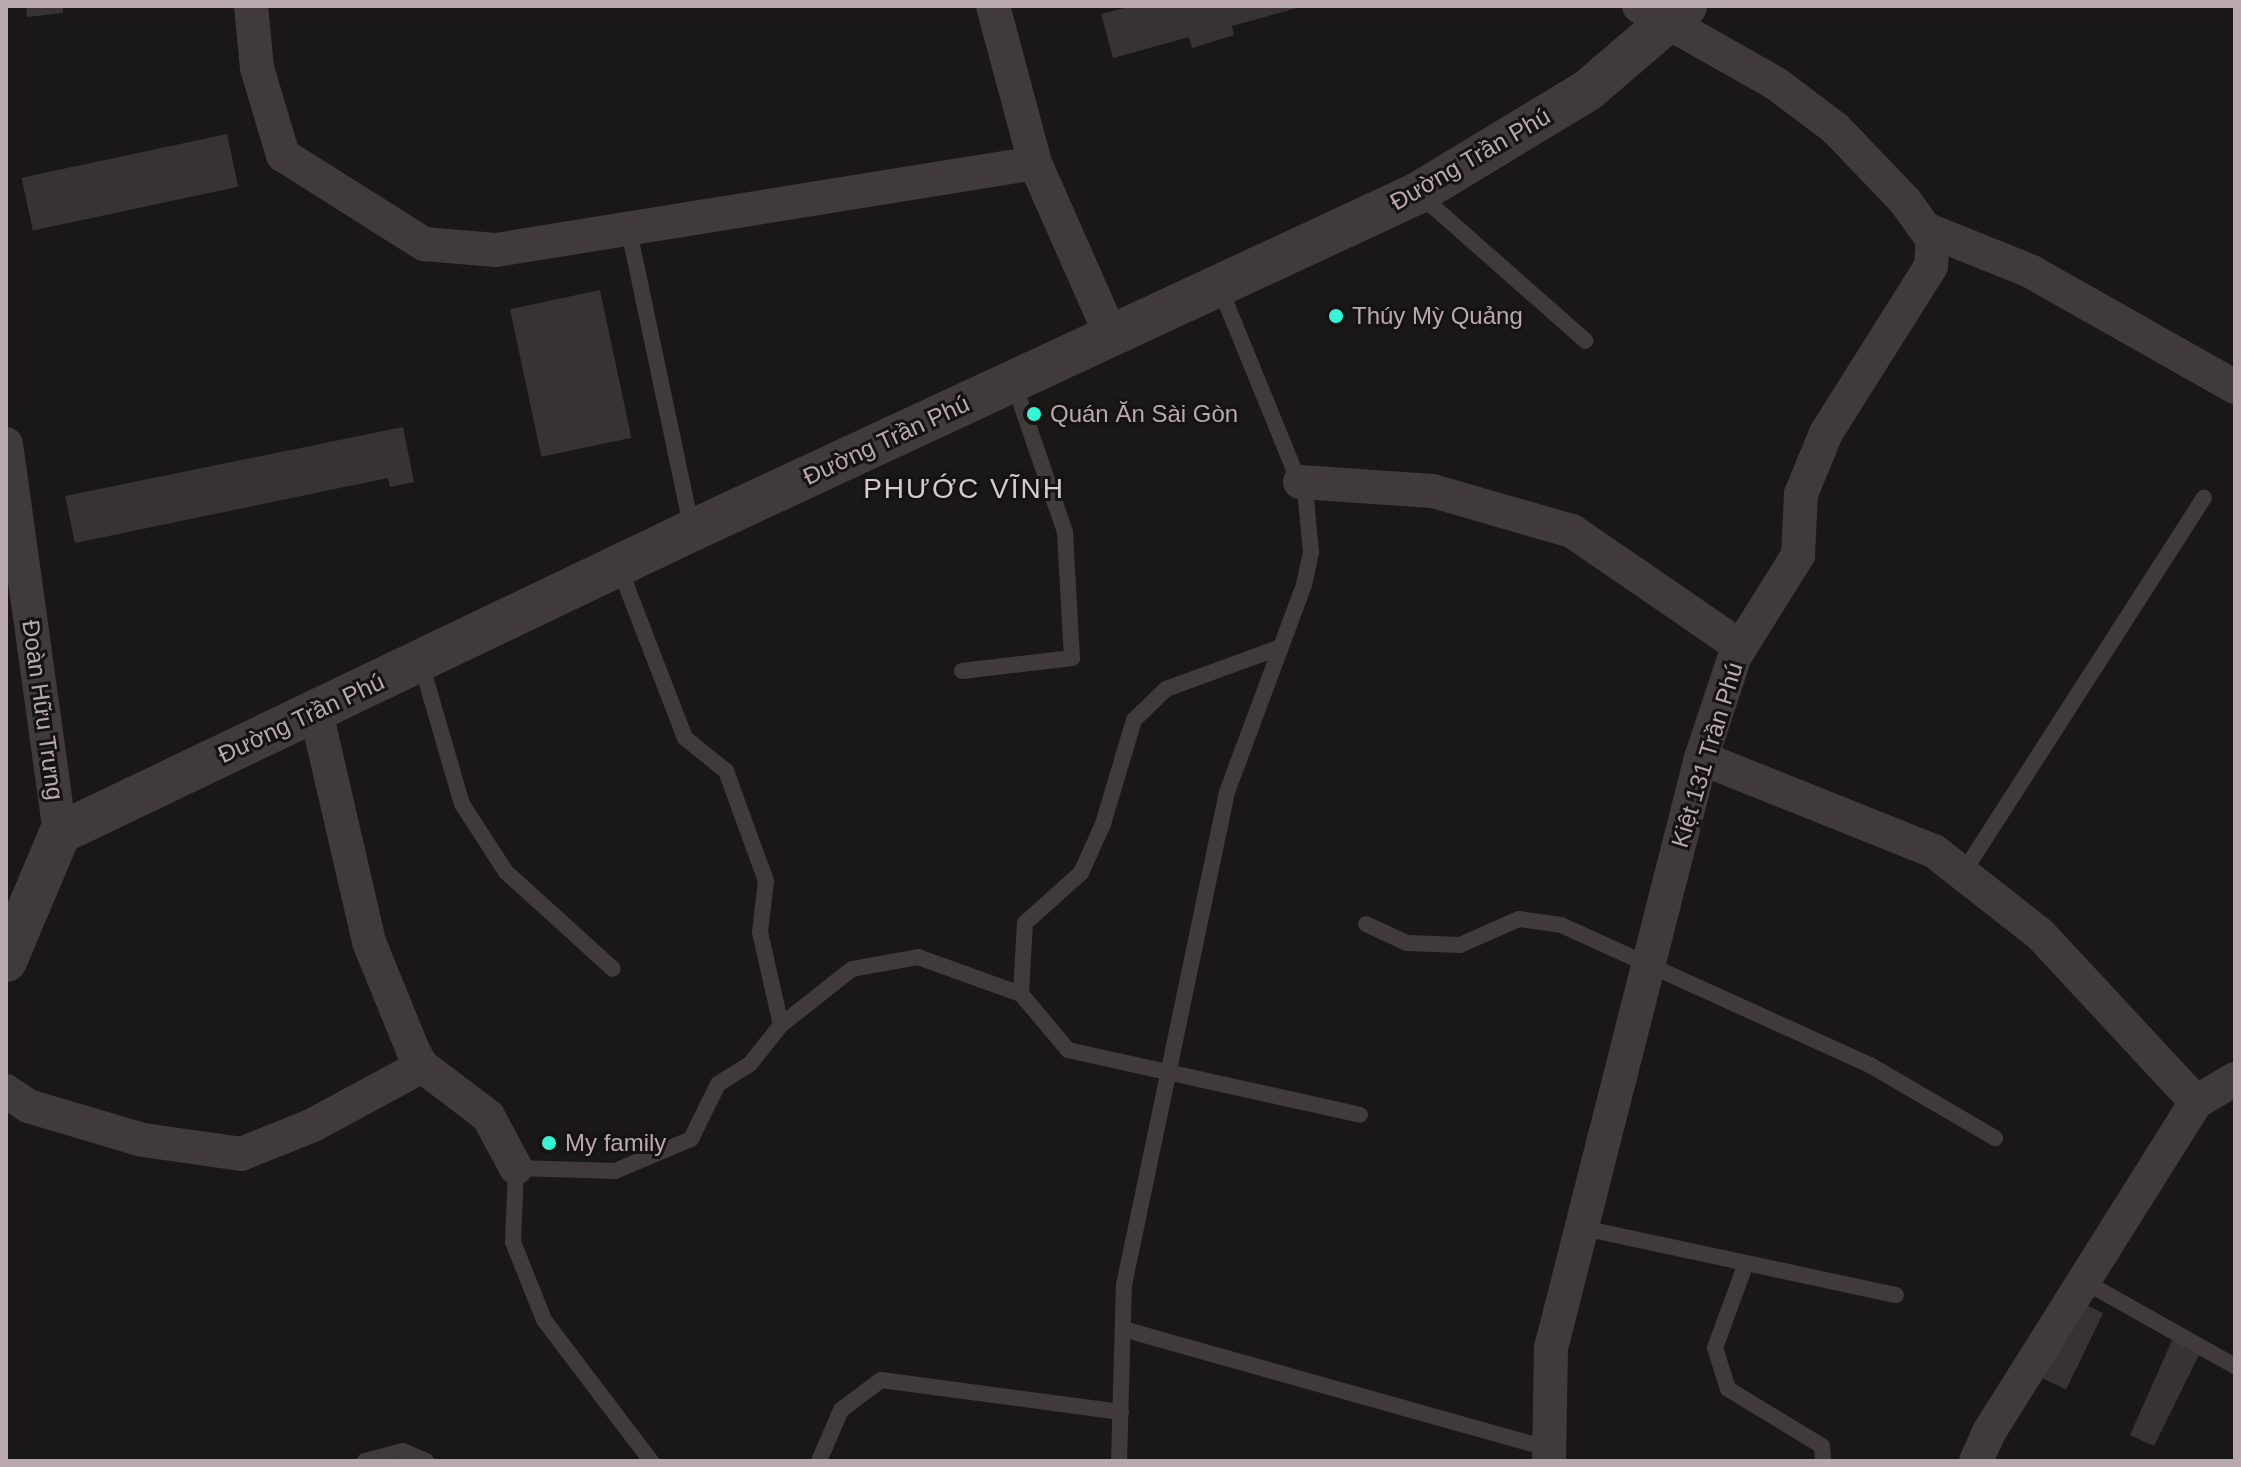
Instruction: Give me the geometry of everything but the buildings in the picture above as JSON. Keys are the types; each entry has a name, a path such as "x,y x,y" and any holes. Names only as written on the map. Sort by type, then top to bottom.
{"street":[{"path":"251,6 257,68 283,155 424,244 496,250 629,231 1035,163"},
{"path":"993,6 1035,163 1111,335"},
{"path":"1665,12 1775,83 1835,128 1928,230 2030,271 2235,387"},
{"name":"Đường Trần Phú","path":"60,833 693,530 1418,193 1588,90 1665,12"},
{"name":"Kiệt 131 Trần Phú","path":"1549,1455 1551,1348 1701,758 1741,647 1798,555 1801,494 1826,433 1931,266 1928,230"},
{"name":"Đoàn Hữu Trưng","path":"6,444 10,512 60,833"},
{"path":"1300,482 1433,491 1572,531 1741,647"},
{"path":"316,712 369,942 422,1066 488,1116 516,1168"},
{"path":"1701,758 1934,851 2040,934 2196,1102"},
{"path":"6,961 60,833"},
{"path":"6,1091 28,1106 143,1140 241,1154 313,1125 422,1066"},
{"path":"1976,1461 1989,1432 2087,1283 2196,1102 2235,1079"}],"lane":[{"path":"1418,193 1586,341"},
{"path":"629,231 693,530"},
{"path":"1119,1461 1124,1285 1227,792 1281,647 1311,552 1300,482 1219,285"},
{"path":"962,671 1072,658 1065,532 1013,381"},
{"path":"1963,873 2204,498"},
{"path":"619,567 685,738 726,771 766,881 760,932 781,1025"},
{"path":"1021,994 1025,923 1081,873 1103,824 1134,720 1166,689 1281,647"},
{"path":"421,661 462,804 506,872 613,969"},
{"path":"1366,924 1407,943 1460,945 1519,919 1561,925 1870,1065 1995,1138"},
{"path":"653,1461 544,1320 513,1242 516,1168 615,1171 691,1139 718,1084 750,1064 781,1025 852,969 918,957 1021,994 1068,1050 1360,1115"},
{"path":"1583,1228 1896,1295"},
{"path":"1746,1263 1715,1348 1728,1389 1822,1446 1823,1461"},
{"path":"2087,1283 2235,1366"},
{"path":"1123,1329 1549,1455"},
{"path":"819,1461 841,1410 881,1380 1121,1412"},
{"path":"365,1461 403,1451 426,1461"}],"place":[{"name":"Thúy Mỳ Quảng","path":"1336,316"},
{"name":"Quán Ăn Sài Gòn","path":"1034,414"},
{"name":"My family","path":"549,1143"}],"district":[{"name":"PHƯỚC VĨNH","path":"964,489"}]}
